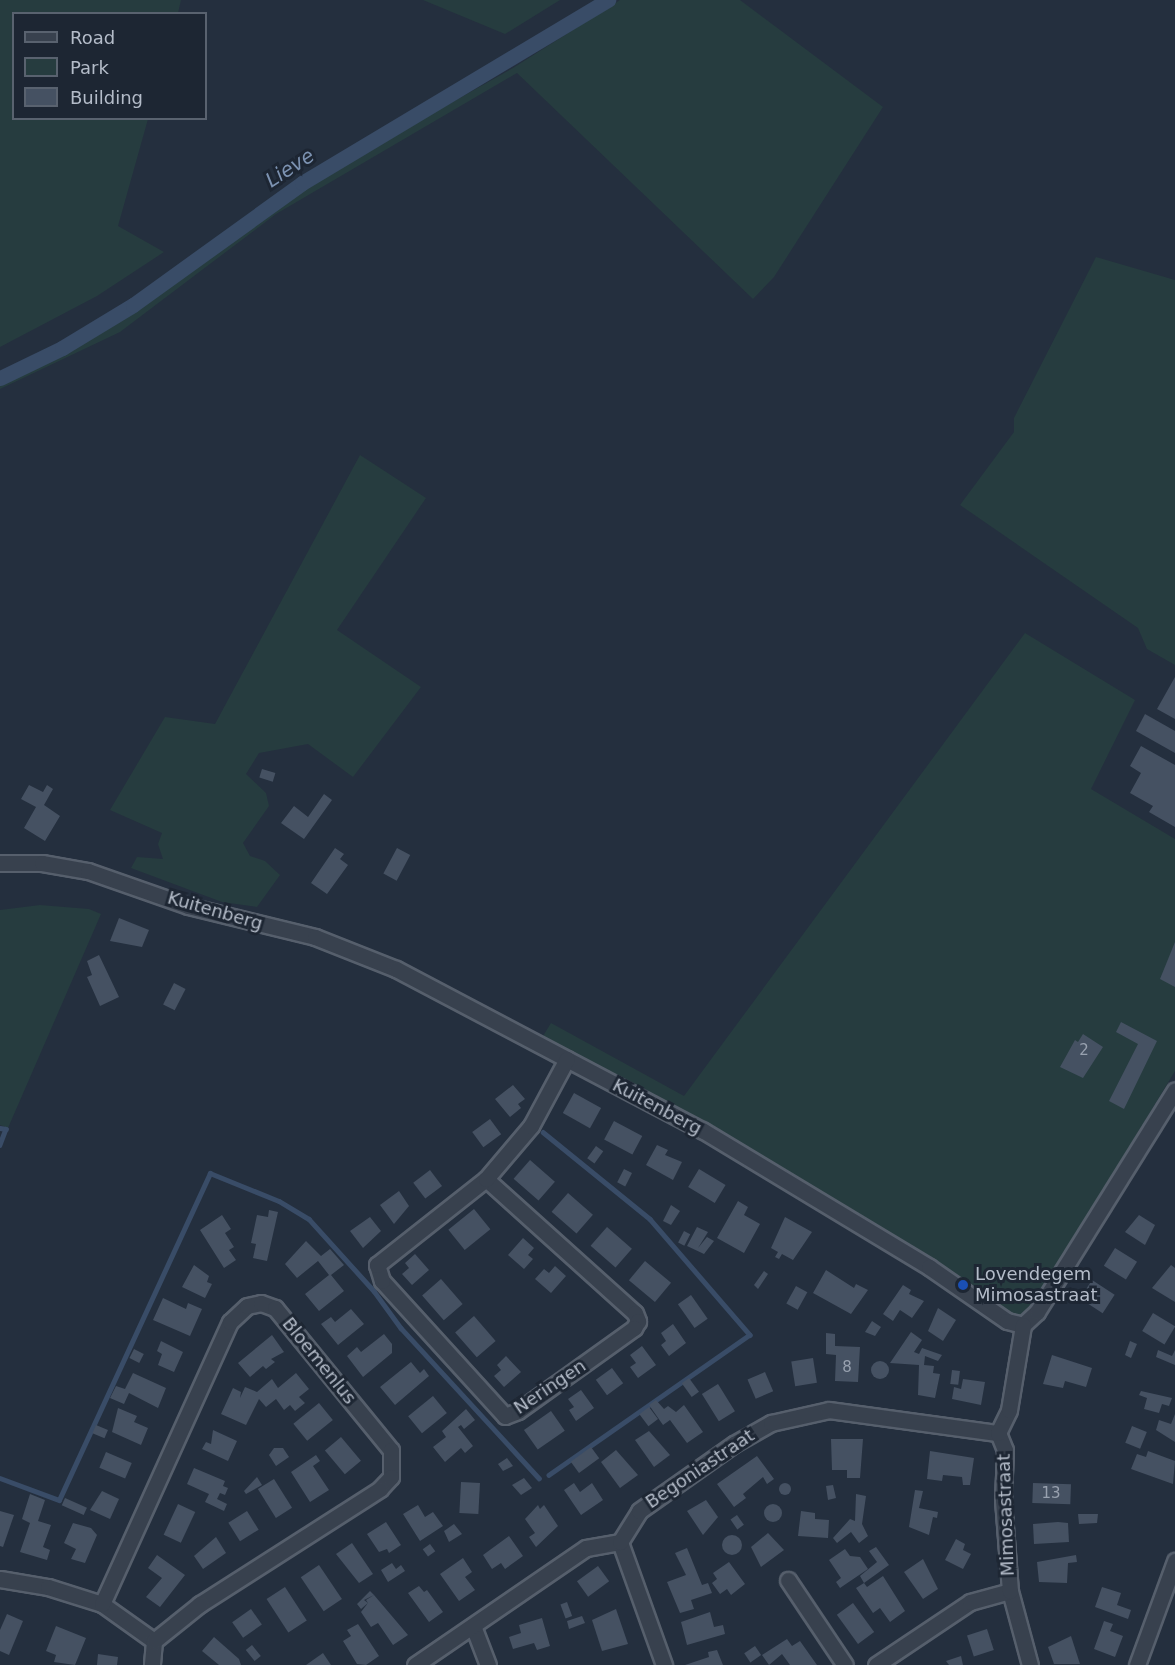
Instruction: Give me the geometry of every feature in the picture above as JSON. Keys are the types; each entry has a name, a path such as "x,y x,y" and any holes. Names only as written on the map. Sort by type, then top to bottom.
{"street":[{"name":"Kuitenberg","path":"0,863 42,863 88,871 188,906 336,945 396,969 702,1130 929,1267 1007,1321 1023,1325"},
{"name":"Neringen","path":"486,1179 635,1313 638,1321 634,1328 527,1405 505,1416 382,1281 377,1270 378,1260 486,1179 531,1126 567,1059"},
{"path":"1023,1325 1037,1312 1175,1090"},
{"name":"Bloemenlus","path":"102,1604 230,1322 247,1306 261,1303 275,1308 391,1450 391,1478 380,1489 200,1604 154,1641"},
{"name":"Mimosastraat","path":"876,1665 970,1602 1010,1591 1003,1500 1005,1450 998,1433 1009,1410 1023,1325"},
{"name":"Begoniastraat","path":"620,1542 631,1521 649,1504 751,1433 786,1417 829,1410 867,1412 998,1433"},
{"path":"415,1665 586,1548 620,1542 663,1665"},
{"path":"1137,1665 1175,1561"},
{"path":"0,1579 59,1590 102,1604 154,1641 152,1665"},
{"path":"788,1580 845,1665"},
{"path":"1010,1591 1030,1665"},
{"path":"473,1626 488,1665"}],"green space":[{"path":"0,0 181,0 178,12 12,12 12,120 148,120 118,226 164,252 97,296 0,347"},
{"path":"423,0 560,0 505,34"},
{"path":"620,0 740,0 883,107 774,277 753,299 517,73 276,214 120,332 0,389 0,382 61,354 135,310 261,216 337,167 513,68"},
{"path":"1096,257 1175,280 1175,665 1147,649 1138,628 960,505 1014,432 1014,418"},
{"path":"360,455 426,498 337,630 421,687 353,777 308,744 259,753 246,774 266,793 269,806 243,843 250,856 265,861 280,875 257,907 222,902 131,868 137,857 163,859 158,844 162,833 110,810 165,717 215,724"},
{"path":"1025,633 1135,700 1091,789 1175,839 1175,1071 1024,1321 853,1212 676,1107 543,1036 551,1023 684,1096"},
{"path":"40,905 89,909 101,914 8,1128 0,1125 0,910"}],"building":[{"path":"1175,677 1175,719 1157,709"},
{"path":"1145,714 1175,731 1175,753 1136,731"},
{"path":"1141,746 1175,765 1175,827 1149,812 1153,806 1130,793 1141,773 1130,766"},
{"path":"262,769 275,773 273,782 259,778"},
{"path":"29,785 43,792 47,785 53,789 44,805 60,816 45,841 24,828 36,807 21,799"},
{"path":"324,794 332,800 304,839 281,823 294,806 308,817"},
{"path":"335,848 344,854 340,859 348,865 327,894 311,883"},
{"path":"397,848 410,855 397,881 383,874"},
{"path":"119,918 149,930 142,947 110,941"},
{"path":"1175,942 1175,987 1160,979"},
{"path":"99,955 119,997 100,1006 87,977 92,975 87,961"},
{"path":"174,983 186,989 175,1010 163,1004"},
{"path":"1121,1022 1157,1041 1124,1109 1109,1101 1138,1044 1116,1032"},
{"path":"1083,1034 1103,1047 1083,1078 1060,1067 1075,1040 1078,1042"},
{"path":"513,1085 525,1099 518,1104 521,1108 510,1117 495,1099"},
{"path":"574,1093 601,1108 590,1128 563,1113"},
{"path":"490,1119 501,1134 483,1147 472,1132"},
{"path":"614,1121 642,1136 632,1155 604,1140"},
{"path":"657,1145 668,1150 665,1155 682,1162 673,1180 646,1165"},
{"path":"596,1146 603,1151 594,1163 587,1158"},
{"path":"530,1160 555,1182 539,1201 514,1179"},
{"path":"624,1169 632,1173 625,1186 617,1182"},
{"path":"699,1169 726,1185 715,1203 688,1187"},
{"path":"430,1170 442,1186 425,1199 413,1183"},
{"path":"399,1191 409,1206 394,1224 380,1205"},
{"path":"568,1193 593,1215 577,1234 552,1212"},
{"path":"738,1201 748,1207 744,1215 760,1224 744,1253 717,1238"},
{"path":"671,1205 680,1211 671,1225 663,1221"},
{"path":"474,1209 490,1229 465,1250 448,1230"},
{"path":"269,1210 278,1212 267,1261 253,1258 256,1244 251,1243 257,1215 268,1217"},
{"path":"222,1215 231,1229 225,1233 234,1247 229,1250 236,1260 224,1268 200,1230"},
{"path":"1139,1215 1155,1225 1145,1245 1125,1232"},
{"path":"370,1217 381,1231 363,1248 350,1231"},
{"path":"785,1217 812,1232 793,1260 782,1254 779,1259 775,1257 778,1252 771,1248"},
{"path":"607,1227 632,1249 616,1268 591,1246"},
{"path":"697,1227 708,1232 698,1248 707,1237 714,1241 704,1254 687,1246"},
{"path":"684,1231 690,1234 684,1246 678,1243"},
{"path":"523,1238 534,1248 528,1255 533,1259 524,1269 508,1255"},
{"path":"306,1241 321,1256 330,1249 344,1265 331,1275 344,1291 319,1311 305,1294 329,1275 318,1261 297,1278 285,1264"},
{"path":"1115,1248 1137,1262 1126,1280 1104,1266"},
{"path":"415,1254 429,1270 412,1285 402,1274 409,1268 405,1263"},
{"path":"645,1261 671,1283 655,1302 629,1280"},
{"path":"194,1265 209,1276 207,1282 212,1284 205,1298 182,1287"},
{"path":"1171,1265 1175,1268 1175,1302 1152,1288"},
{"path":"555,1266 566,1276 551,1293 535,1279 544,1269 549,1273"},
{"path":"826,1270 854,1288 856,1284 868,1290 851,1314 813,1293"},
{"path":"764,1271 768,1274 758,1289 754,1285"},
{"path":"441,1279 463,1304 444,1320 422,1295"},
{"path":"1092,1280 1115,1295 1103,1313 1080,1298"},
{"path":"903,1285 911,1290 909,1294 924,1301 912,1318 900,1310 893,1321 883,1314"},
{"path":"796,1286 807,1292 798,1310 786,1303"},
{"path":"691,1295 708,1319 695,1328 678,1304"},
{"path":"163,1298 186,1309 188,1303 202,1309 190,1336 153,1320"},
{"path":"938,1308 956,1320 943,1341 928,1331"},
{"path":"351,1309 364,1324 338,1345 321,1324 331,1317 335,1322"},
{"path":"1153,1313 1175,1326 1164,1344 1142,1331"},
{"path":"474,1316 496,1341 477,1357 455,1332"},
{"path":"872,1321 881,1327 875,1336 865,1332"},
{"path":"673,1324 686,1343 669,1356 661,1345 666,1341 661,1333"},
{"path":"911,1332 922,1340 914,1352 919,1354 922,1348 942,1355 938,1361 925,1356 924,1365 934,1366 933,1373 940,1374 935,1398 918,1395 919,1365 890,1363"},
{"path":"826,1333 835,1334 835,1346 860,1347 858,1382 835,1381 836,1355 826,1354"},
{"path":"384,1334 392,1344 392,1353 363,1377 347,1356 357,1347 361,1352"},
{"path":"272,1335 284,1352 271,1359 275,1362 266,1369 263,1366 250,1377 238,1363"},
{"path":"161,1341 183,1352 174,1372 158,1365 162,1354 157,1351"},
{"path":"1130,1341 1137,1344 1131,1358 1125,1355"},
{"path":"642,1346 656,1365 638,1378 630,1367 636,1363 630,1355"},
{"path":"134,1349 144,1354 139,1363 129,1358"},
{"path":"1158,1350 1172,1356 1175,1350 1175,1365 1156,1357"},
{"path":"1052,1355 1092,1368 1086,1387 1065,1381 1063,1388 1043,1384"},
{"path":"506,1356 521,1372 504,1387 494,1376 501,1370 497,1365"},
{"path":"813,1358 817,1383 795,1386 791,1361"},
{"path":"880,1361 886,1364 889,1370 886,1376 880,1379 874,1376 871,1370 874,1364"},
{"path":"411,1362 420,1373 424,1369 429,1376 395,1405 380,1387"},
{"path":"612,1368 623,1383 607,1395 596,1380"},
{"path":"952,1370 960,1371 958,1385 950,1384"},
{"path":"765,1372 773,1391 756,1399 748,1379"},
{"path":"133,1373 166,1388 158,1408 129,1393 124,1404 110,1398 116,1386 125,1389"},
{"path":"296,1373 309,1389 299,1397 305,1403 295,1411 290,1405 284,1410 276,1399 266,1407 259,1399 246,1425 221,1414 233,1388 241,1392 240,1398 245,1387 257,1392 272,1379 278,1388"},
{"path":"689,1378 699,1392 692,1397 682,1383"},
{"path":"963,1379 985,1382 981,1405 952,1399 954,1387 961,1389"},
{"path":"718,1384 735,1411 719,1421 702,1394"},
{"path":"581,1390 594,1408 576,1421 569,1410 574,1407 568,1399"},
{"path":"1141,1391 1172,1398 1169,1406 1162,1404 1159,1413 1144,1409 1147,1398 1139,1395"},
{"path":"433,1396 447,1413 422,1433 408,1416"},
{"path":"656,1400 664,1409 668,1406 676,1412 684,1405 703,1432 687,1443 670,1420 663,1425 649,1405"},
{"path":"319,1403 333,1420 307,1441 293,1424"},
{"path":"649,1407 658,1419 648,1426 639,1414"},
{"path":"118,1408 137,1416 134,1422 148,1428 141,1445 112,1432"},
{"path":"466,1409 475,1420 464,1429 461,1425 458,1427 473,1446 465,1453 461,1448 445,1462 433,1447 446,1437 442,1431"},
{"path":"551,1411 565,1431 538,1450 524,1430"},
{"path":"1175,1414 1175,1442 1156,1430 1159,1420 1171,1424"},
{"path":"96,1425 108,1430 104,1438 92,1433"},
{"path":"1132,1426 1147,1432 1140,1449 1125,1443"},
{"path":"213,1430 237,1441 228,1461 202,1449 206,1442 211,1444"},
{"path":"649,1431 670,1455 654,1467 635,1440"},
{"path":"341,1437 361,1461 345,1474 325,1450"},
{"path":"831,1439 863,1439 860,1478 847,1478 847,1470 832,1470"},
{"path":"591,1447 599,1458 579,1473 571,1462"},
{"path":"274,1448 283,1448 289,1457 276,1466 269,1455"},
{"path":"616,1450 638,1475 620,1488 601,1462"},
{"path":"930,1451 974,1458 970,1485 963,1485 962,1477 943,1475 942,1481 927,1479"},
{"path":"1148,1451 1175,1461 1173,1484 1131,1469 1137,1454 1146,1457"},
{"path":"106,1452 132,1463 125,1479 99,1468"},
{"path":"316,1455 320,1461 313,1466 329,1490 310,1502 291,1472"},
{"path":"757,1456 774,1479 767,1484 763,1477 743,1494 746,1498 734,1507 717,1484"},
{"path":"507,1458 513,1466 503,1471 498,1464"},
{"path":"194,1468 225,1481 223,1486 228,1488 225,1495 220,1493 217,1499 227,1504 224,1511 205,1502 209,1494 187,1484"},
{"path":"257,1477 262,1485 246,1494 244,1491"},
{"path":"524,1478 532,1488 521,1495 512,1485"},
{"path":"274,1479 292,1508 276,1518 258,1489"},
{"path":"461,1482 480,1483 478,1514 459,1513"},
{"path":"574,1483 580,1492 592,1483 603,1500 581,1515 564,1490"},
{"path":"785,1483 791,1489 785,1495 779,1489"},
{"path":"1033,1483 1071,1484 1070,1504 1032,1503"},
{"path":"833,1485 836,1498 828,1500 826,1486"},
{"path":"915,1490 923,1491 919,1508 938,1512 937,1518 933,1517 929,1535 909,1527"},
{"path":"102,1491 119,1499 110,1519 90,1510"},
{"path":"30,1494 45,1500 38,1521 51,1525 43,1547 50,1550 47,1560 20,1552 30,1523 22,1519"},
{"path":"856,1494 866,1496 862,1524 868,1536 859,1543 851,1532 837,1543 833,1538 850,1519 855,1521"},
{"path":"65,1498 87,1508 84,1515 62,1505"},
{"path":"706,1500 718,1517 703,1535 687,1511"},
{"path":"178,1504 195,1512 181,1543 164,1535"},
{"path":"773,1504 781,1509 782,1513 777,1521 773,1522 765,1517 764,1513 769,1505"},
{"path":"418,1505 425,1517 433,1512 443,1526 420,1541 403,1514"},
{"path":"538,1505 540,1509 544,1505 558,1526 536,1547 529,1537 535,1533 525,1519"},
{"path":"0,1511 14,1515 3,1547 0,1546"},
{"path":"247,1511 259,1530 240,1541 228,1523"},
{"path":"801,1511 815,1513 815,1519 829,1520 828,1538 798,1536"},
{"path":"1078,1514 1098,1514 1097,1523 1079,1524"},
{"path":"737,1515 744,1525 737,1529 730,1520"},
{"path":"386,1522 401,1545 389,1553 387,1549 379,1552 367,1534"},
{"path":"73,1523 91,1528 97,1535 85,1563 71,1559 76,1549 64,1543"},
{"path":"1068,1523 1069,1542 1034,1544 1033,1524"},
{"path":"454,1524 462,1534 449,1542 444,1531"},
{"path":"768,1533 784,1550 761,1567 751,1547"},
{"path":"728,1535 736,1535 742,1541 742,1549 736,1555 728,1555 722,1549 722,1541"},
{"path":"509,1536 523,1556 505,1569 501,1563 492,1569 483,1555"},
{"path":"216,1537 226,1553 203,1569 194,1556"},
{"path":"956,1539 965,1544 963,1550 971,1554 963,1569 945,1560"},
{"path":"352,1543 373,1574 359,1583 336,1554"},
{"path":"430,1544 435,1551 428,1557 423,1549"},
{"path":"876,1547 889,1565 864,1583 860,1576 877,1562 869,1551"},
{"path":"687,1548 702,1585 708,1583 712,1593 691,1600 694,1609 680,1613 667,1582 686,1575 675,1553"},
{"path":"845,1549 850,1556 860,1557 868,1569 840,1588 836,1582 841,1578 829,1560"},
{"path":"157,1555 185,1575 160,1607 146,1597 162,1578 148,1568"},
{"path":"1076,1555 1077,1562 1068,1563 1067,1583 1039,1582 1037,1562"},
{"path":"463,1558 472,1572 465,1577 475,1590 459,1601 440,1574"},
{"path":"923,1559 938,1589 923,1599 904,1572"},
{"path":"729,1562 745,1584 731,1595 727,1589 720,1594 712,1583 717,1579 713,1573"},
{"path":"392,1563 396,1569 401,1565 405,1571 388,1582 381,1570"},
{"path":"319,1565 342,1599 324,1611 301,1577"},
{"path":"598,1566 609,1581 588,1597 577,1581"},
{"path":"883,1576 905,1611 890,1622 880,1608 873,1613 856,1588 864,1583 867,1587"},
{"path":"419,1586 424,1592 427,1590 443,1612 429,1622 408,1593"},
{"path":"285,1587 307,1621 288,1633 267,1599"},
{"path":"1102,1587 1121,1593 1117,1605 1131,1610 1128,1619 1095,1607"},
{"path":"370,1591 374,1595 364,1600 368,1603 361,1609 357,1604"},
{"path":"374,1595 408,1635 393,1645 378,1623 371,1627 361,1612 368,1603 366,1600"},
{"path":"567,1602 572,1616 566,1618 560,1604"},
{"path":"853,1603 874,1632 858,1644 837,1615"},
{"path":"251,1609 262,1625 243,1638 232,1622"},
{"path":"616,1609 628,1644 602,1651 592,1620"},
{"path":"710,1612 714,1627 723,1625 725,1634 687,1645 681,1622"},
{"path":"7,1614 23,1621 9,1655 0,1651 0,1630"},
{"path":"582,1616 585,1623 569,1629 567,1621"},
{"path":"542,1618 550,1646 537,1650 534,1643 513,1649 509,1637 521,1633 519,1625"},
{"path":"1104,1621 1113,1624 1110,1631 1123,1636 1115,1657 1094,1649"},
{"path":"358,1624 379,1656 366,1665 357,1664 343,1641 351,1636 347,1630"},
{"path":"56,1626 86,1638 75,1665 54,1662 56,1655 46,1651"},
{"path":"987,1629 994,1650 974,1656 967,1635"},
{"path":"1071,1636 1080,1664 1054,1664 1048,1647"},
{"path":"214,1637 239,1659 241,1665 219,1665 202,1651"},
{"path":"787,1639 792,1646 800,1641 817,1665 790,1665 782,1654 769,1665 762,1655"},
{"path":"252,1645 261,1656 255,1661 246,1650"},
{"path":"755,1646 761,1655 750,1662 744,1653"},
{"path":"717,1650 723,1665 685,1665 709,1657 708,1652"},
{"path":"323,1653 331,1665 306,1665"},
{"path":"98,1654 118,1657 117,1665 97,1665"},
{"path":"961,1656 963,1665 949,1665 946,1661"}],"waterway":[{"name":"Lieve","path":"0,378 62,348 133,305 302,183 608,0"},
{"path":"0,1128 6,1129 0,1145"},
{"path":"543,1132 650,1219 750,1335 549,1475"},
{"path":"0,1478 59,1500 210,1173 279,1201 309,1219 374,1291 401,1328 539,1478"}],"place":[{"name":"Lovendegem Mimosastraat","path":"963,1285"}]}
